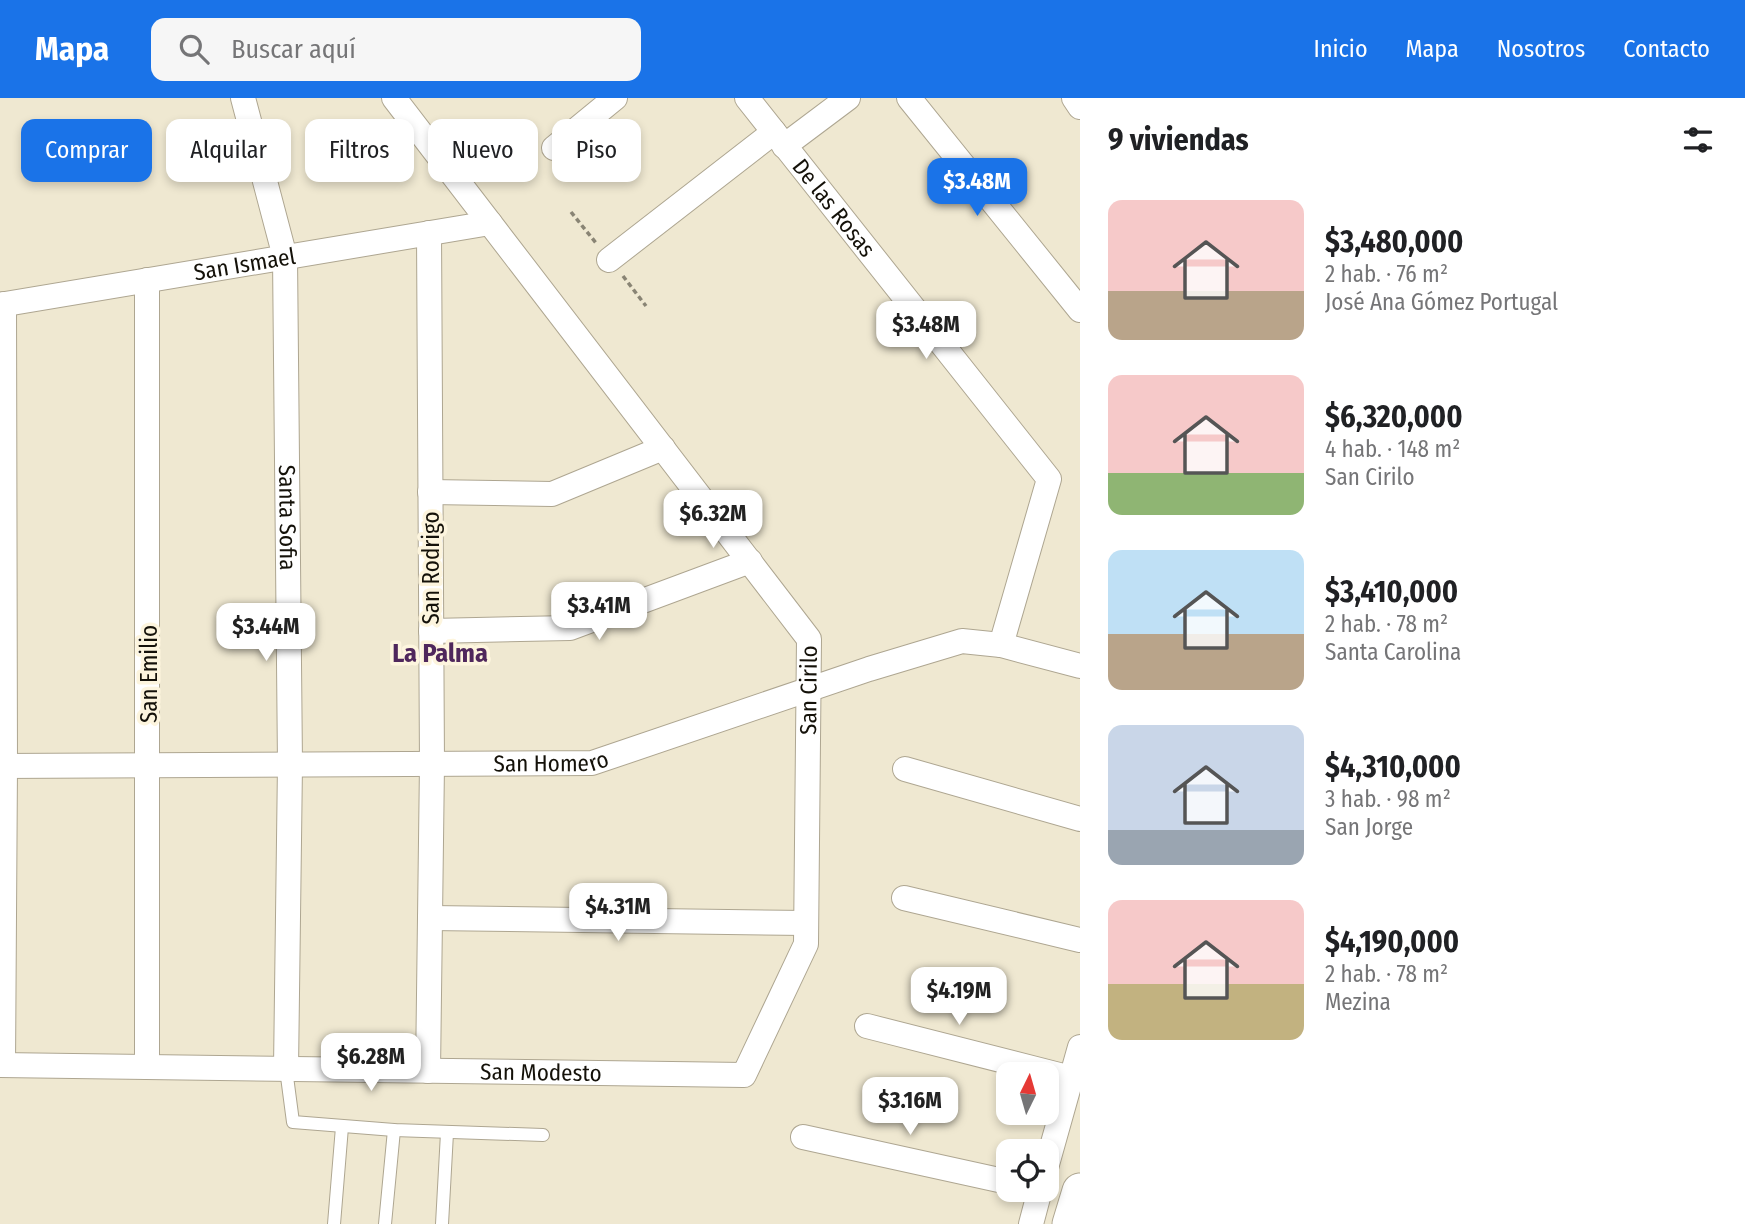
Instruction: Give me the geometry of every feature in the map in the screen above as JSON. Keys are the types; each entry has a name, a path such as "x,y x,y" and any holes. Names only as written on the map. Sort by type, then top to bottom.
{"street":[{"name":"Santa Sofia","path":"243,98 285,257 290,764 286,1069"},
{"name":"San Cirilo","path":"394,98 809,639 806,944 744,1075"},
{"path":"589,119 615,98"},
{"name":"De las Rosas","path":"747,98 1049,479 1000,645"},
{"path":"609,260 779,139 848,98"},
{"path":"909,98 1080,310"},
{"path":"1074,98 1080,107"},
{"name":"San Ismael","path":"2,305 490,223"},
{"name":"San Rodrigo","path":"428,1071 432,764 429,233"},
{"name":"San Emilio","path":"147,280 148,1067"},
{"path":"2,305 2,1065"},
{"path":"430,492 552,494 663,448"},
{"path":"431,631 570,628 750,561"},
{"name":"San Homero","path":"3,766 592,763 807,690 962,642 1000,645 1080,666"},
{"path":"905,769 1080,819"},
{"path":"904,898 1080,940"},
{"path":"430,918 806,923"},
{"path":"867,1026 1071,1078"},
{"path":"1054,1139 1080,1047"},
{"name":"San Modesto","path":"2,1065 744,1075"},
{"path":"803,1136 996,1179"},
{"path":"1070,1224 1080,1191"},
{"path":"1031,1224 1037,1202"}],"lane":[{"path":"286,1069 293,1122 447,1133 543,1135"},
{"path":"334,1224 342,1127"},
{"path":"385,1224 394,1130"},
{"path":"442,1224 447,1133"}],"district":[{"name":"La Palma","path":"440,653"}]}
